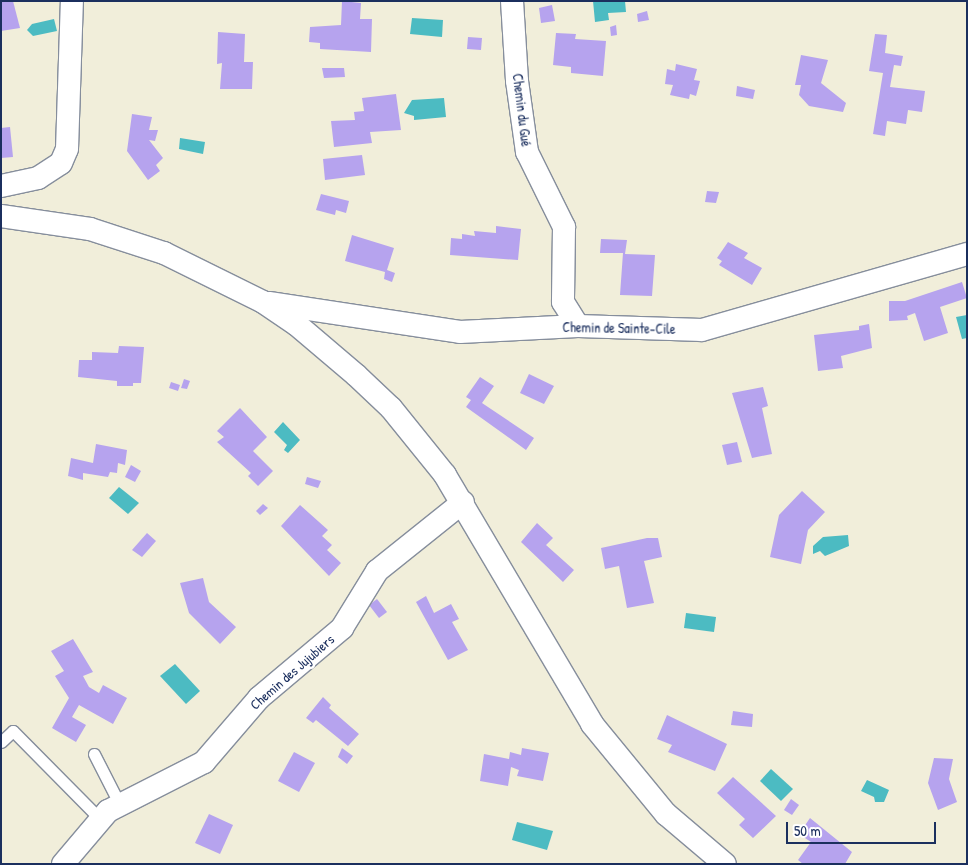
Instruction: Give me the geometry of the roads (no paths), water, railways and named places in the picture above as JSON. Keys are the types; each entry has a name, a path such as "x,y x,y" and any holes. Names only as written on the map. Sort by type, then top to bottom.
{"street":[{"path":"1,186 38,178 61,163 67,149 72,1"},
{"name":"Chemin du Gué","path":"512,1 518,81 527,152 564,227 563,302 578,326"},
{"path":"1,216 90,229 191,264 263,302 296,324 391,408 419,440 463,502 592,724 666,814 725,864"},
{"name":"Chemin de Sainte-Cile","path":"263,302 460,332 578,326 702,330 967,254"},
{"name":"Chemin des Jujubiers","path":"63,864 101,820 120,805 204,762 259,698 342,628 377,571 463,502"}],"lane":[{"path":"1,742 14,731 101,820"},
{"path":"94,754 120,805"}],"water":[{"path":"593,1 625,1 626,12 608,13 609,20 595,22"},
{"path":"412,18 443,20 442,37 410,34"},
{"path":"54,19 57,31 33,36 27,30 32,24"},
{"path":"444,98 446,117 414,120 414,116 404,113 412,100"},
{"path":"180,138 205,142 203,154 179,149"},
{"path":"967,315 967,338 962,339 956,317"},
{"path":"283,422 300,440 288,453 284,450 287,445 274,432"},
{"path":"119,487 139,503 128,514 109,498"},
{"path":"848,535 849,546 825,556 820,551 813,554 813,546 823,537"},
{"path":"686,613 716,617 714,632 684,628"},
{"path":"175,664 200,691 186,704 160,676"},
{"path":"771,769 793,789 781,801 760,781"},
{"path":"867,780 889,790 884,802 875,802 874,797 861,791"},
{"path":"517,822 553,831 547,850 512,840"}]}
